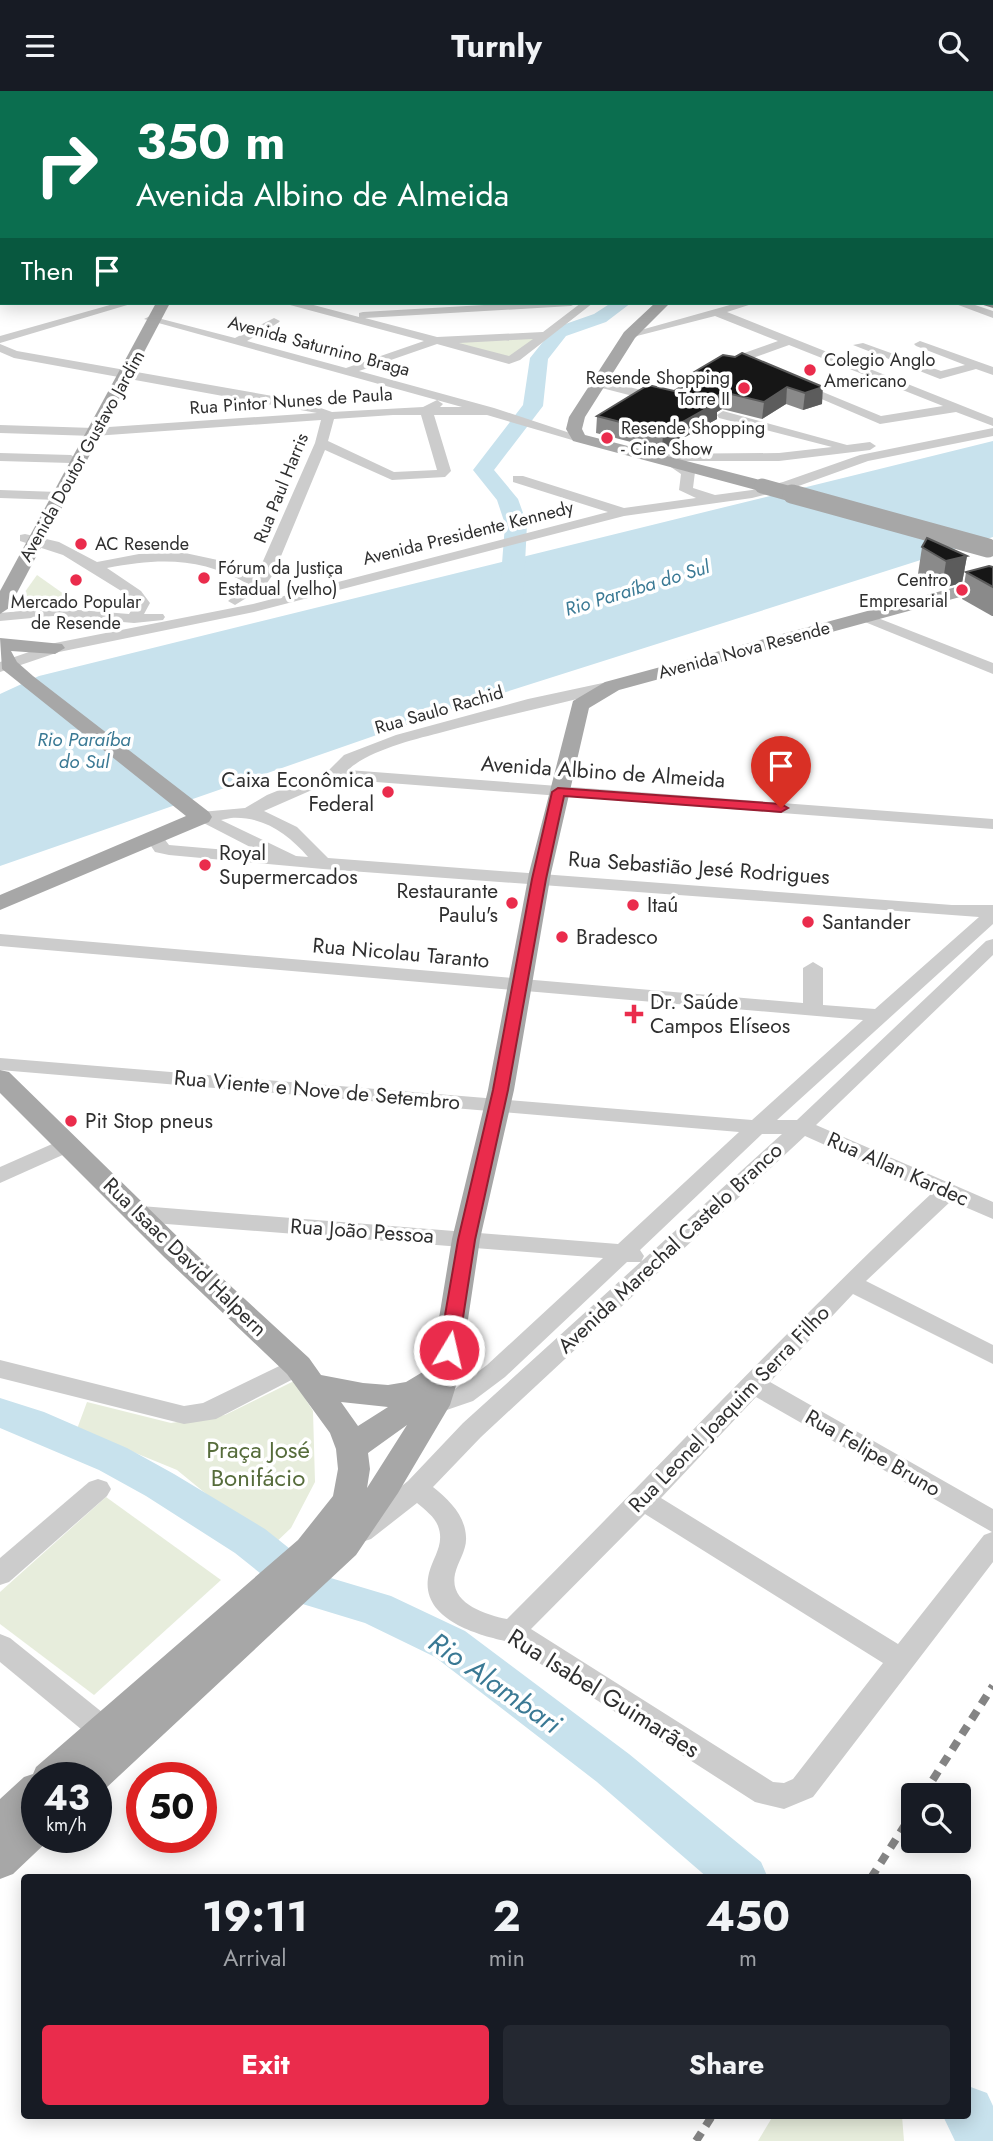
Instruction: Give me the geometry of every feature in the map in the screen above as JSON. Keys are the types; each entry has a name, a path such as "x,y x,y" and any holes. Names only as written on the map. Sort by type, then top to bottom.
{"main road":[{"name":"Avenida Doutor Gustavo Jardim","path":"153,320 157,305"},
{"name":"Avenida Doutor Gustavo Jardim","path":"0,582 30,538 162,305"},
{"path":"661,305 629,335 577,417 574,429 579,438 990,549"},
{"name":"Avenida Doutor Gustavo Jardim","path":"54,496 71,459 90,432"},
{"name":"Avenida Doutor Gustavo Jardim","path":"0,608 30,538"},
{"name":"Avenida Nova Resende","path":"558,792 580,705 612,686 993,582"},
{"path":"0,904 154,837 193,811 5,666 0,646 55,648"},
{"path":"327,1553 387,1484 435,1405 445,1373 467,1240 497,1105 558,792"},
{"name":"Rua Isaac David Halpern","path":"0,1078 141,1214 174,1250 306,1375 344,1428 352,1449"},
{"path":"306,1375 353,1393 397,1396 414,1392 445,1373"},
{"path":"352,1449 381,1423 396,1415 435,1405"},
{"name":"Avenida Marechal Castelo Branco","path":"247,1621 327,1553 334,1523 349,1498 354,1469 352,1449"},
{"path":"67,1762 103,1730 247,1621"},
{"path":"108,1762 247,1621"},
{"path":"0,1822 21,1803"},
{"path":"0,1862 21,1843"}],"street":[{"path":"0,340 117,305"},
{"path":"302,305 504,359 516,358 585,305"},
{"path":"347,316 537,305"},
{"path":"629,335 743,305"},
{"path":"965,305 993,315"},
{"path":"718,313 993,423"},
{"name":"Avenida Saturnino Braga","path":"153,320 434,395 579,438"},
{"path":"237,342 274,321"},
{"path":"345,372 436,341 545,335"},
{"path":"762,371 737,359 789,341"},
{"path":"920,344 993,371"},
{"path":"859,345 940,375 977,365"},
{"path":"0,347 14,354 301,405 329,415"},
{"path":"0,359 14,354"},
{"path":"788,382 880,420 958,407"},
{"path":"598,383 672,402"},
{"name":"Avenida Saturnino Braga","path":"426,410 438,403 438,398 434,395"},
{"path":"321,443 392,476 440,474 444,471 426,410"},
{"name":"Rua Pintor Nunes de Paula","path":"0,429 90,432 426,410 493,412"},
{"name":"Rua Paul Harris","path":"246,602 267,573 321,443 329,415"},
{"path":"723,415 853,448"},
{"name":"Avenida Saturnino Braga","path":"536,424 562,423 577,417"},
{"path":"651,457 758,458 833,452 993,423"},
{"path":"724,476 741,463 800,463 865,458 993,432"},
{"path":"788,485 787,475 800,463 833,452"},
{"path":"0,457 71,459"},
{"name":"Avenida Presidente Kennedy","path":"0,617 52,612 134,619 317,592 625,512 719,499 788,485 865,458"},
{"path":"668,461 688,472 676,486 719,499"},
{"path":"762,461 780,468"},
{"path":"518,479 625,512"},
{"name":"Avenida Presidente Kennedy","path":"625,512 676,486"},
{"path":"0,494 54,496"},
{"path":"30,538 94,567 141,599 143,603 134,619"},
{"path":"94,567 157,556 183,557 219,564 276,594"},
{"name":"Avenida Presidente Kennedy","path":"5,666 55,648 276,594 317,592"},
{"path":"865,617 993,669"},
{"name":"Rua Saulo Rachid","path":"248,813 335,774 350,759 402,738 528,704 612,686"},
{"name":"Avenida Albino de Almeida","path":"335,774 993,824"},
{"path":"193,811 248,813 278,824 300,837 323,864"},
{"name":"Rua Sebastião Jesé Rodrigues","path":"193,811 292,861 993,913"},
{"path":"154,837 161,848 169,850 292,861"},
{"name":"Avenida Marechal Castelo Branco","path":"435,1405 464,1395 483,1381 993,913"},
{"name":"Rua Nicolau Taranto","path":"0,940 519,987 882,1016"},
{"name":"Avenida Marechal Castelo Branco","path":"327,1553 417,1488 472,1430 802,1127 993,945"},
{"path":"813,968 813,1011"},
{"name":"Rua Viente e Nove de Setembro","path":"0,1064 757,1128 802,1127"},
{"name":"Rua Allan Kardec","path":"802,1127 993,1211"},
{"path":"0,1176 68,1144"},
{"name":"Rua Leonel Joaquim Serra Filho","path":"512,1631 643,1500 850,1283 950,1190"},
{"name":"Rua João Pessoa","path":"141,1214 625,1252"},
{"path":"625,1252 651,1265"},
{"path":"850,1283 993,1355"},
{"path":"0,1369 184,1415 207,1412 306,1375"},
{"name":"Rua Felipe Bruno","path":"752,1384 993,1522"},
{"name":"Rua Isabel Guimarães","path":"417,1488 445,1513 452,1526 454,1546 441,1577 442,1594 453,1608 482,1625 512,1631 765,1793 778,1798 790,1796 803,1788 901,1660"},
{"path":"0,1574 98,1489"},
{"path":"643,1500 901,1660 993,1542"},
{"path":"0,1646 103,1730"}],"green space":[{"path":"542,336 514,358 446,341"},
{"path":"37,575 78,604 12,610"},
{"name":"Praça José Bonifácio","path":"294,1381 313,1411 315,1482 291,1528 271,1547 177,1470 77,1429 87,1402 171,1423 225,1415"},
{"path":"106,1497 221,1580 94,1695 0,1624 0,1592"},
{"path":"771,2119 902,2119 904,2141 758,2141"}],"water":[{"name":"Rio Paraíba do Sul","path":"993,441 993,537 440,713 0,866 0,694 39,676"}],"building":[{"path":"742,353 823,387 805,393 787,387 764,402 723,392 716,397 718,402 663,433 597,416 648,385 674,391 682,386 679,381 723,355 735,357"},
{"path":"927,538 967,556 946,561 922,547"},
{"path":"993,567 993,587 966,572"}],"waterway":[{"path":"511,603 516,524 507,499 483,470 533,406 539,358 560,332 600,318 619,305"},
{"name":"Rio Alambari","path":"0,1413 30,1422 113,1459 160,1485 250,1541 311,1590 376,1609 450,1644 613,1768 739,1874"},
{"name":"Rio Alambari","path":"971,2118 986,2141"}],"railway":[{"path":"931,1783 993,1686"},
{"path":"874,1874 901,1831"},
{"path":"696,2141 710,2119"}],"place":[{"name":"Colegio Anglo Americano","path":"810,370"},
{"name":"Resende Shopping Torre II","path":"744,388"},
{"name":"Resende Shopping - Cine Show","path":"607,438"},
{"name":"AC Resende","path":"81,544"},
{"name":"Fórum da Justiça Estadual (velho)","path":"204,578"},
{"name":"Mercado Popular de Resende","path":"76,580"},
{"name":"Centro Empresarial","path":"962,590"},
{"name":"Caixa Econômica Federal","path":"388,792"},
{"name":"Royal Supermercados","path":"205,865"},
{"name":"Restaurante Paulu's","path":"512,903"},
{"name":"Itaú","path":"633,905"},
{"name":"Santander","path":"808,922"},
{"name":"Bradesco","path":"562,937"},
{"name":"Dr. Saúde Campos Elíseos","path":"634,1014"},
{"name":"Pit Stop pneus","path":"71,1121"}],"route":[{"path":"449,1350 467,1240 494,1120 558,792 781,808"}]}
